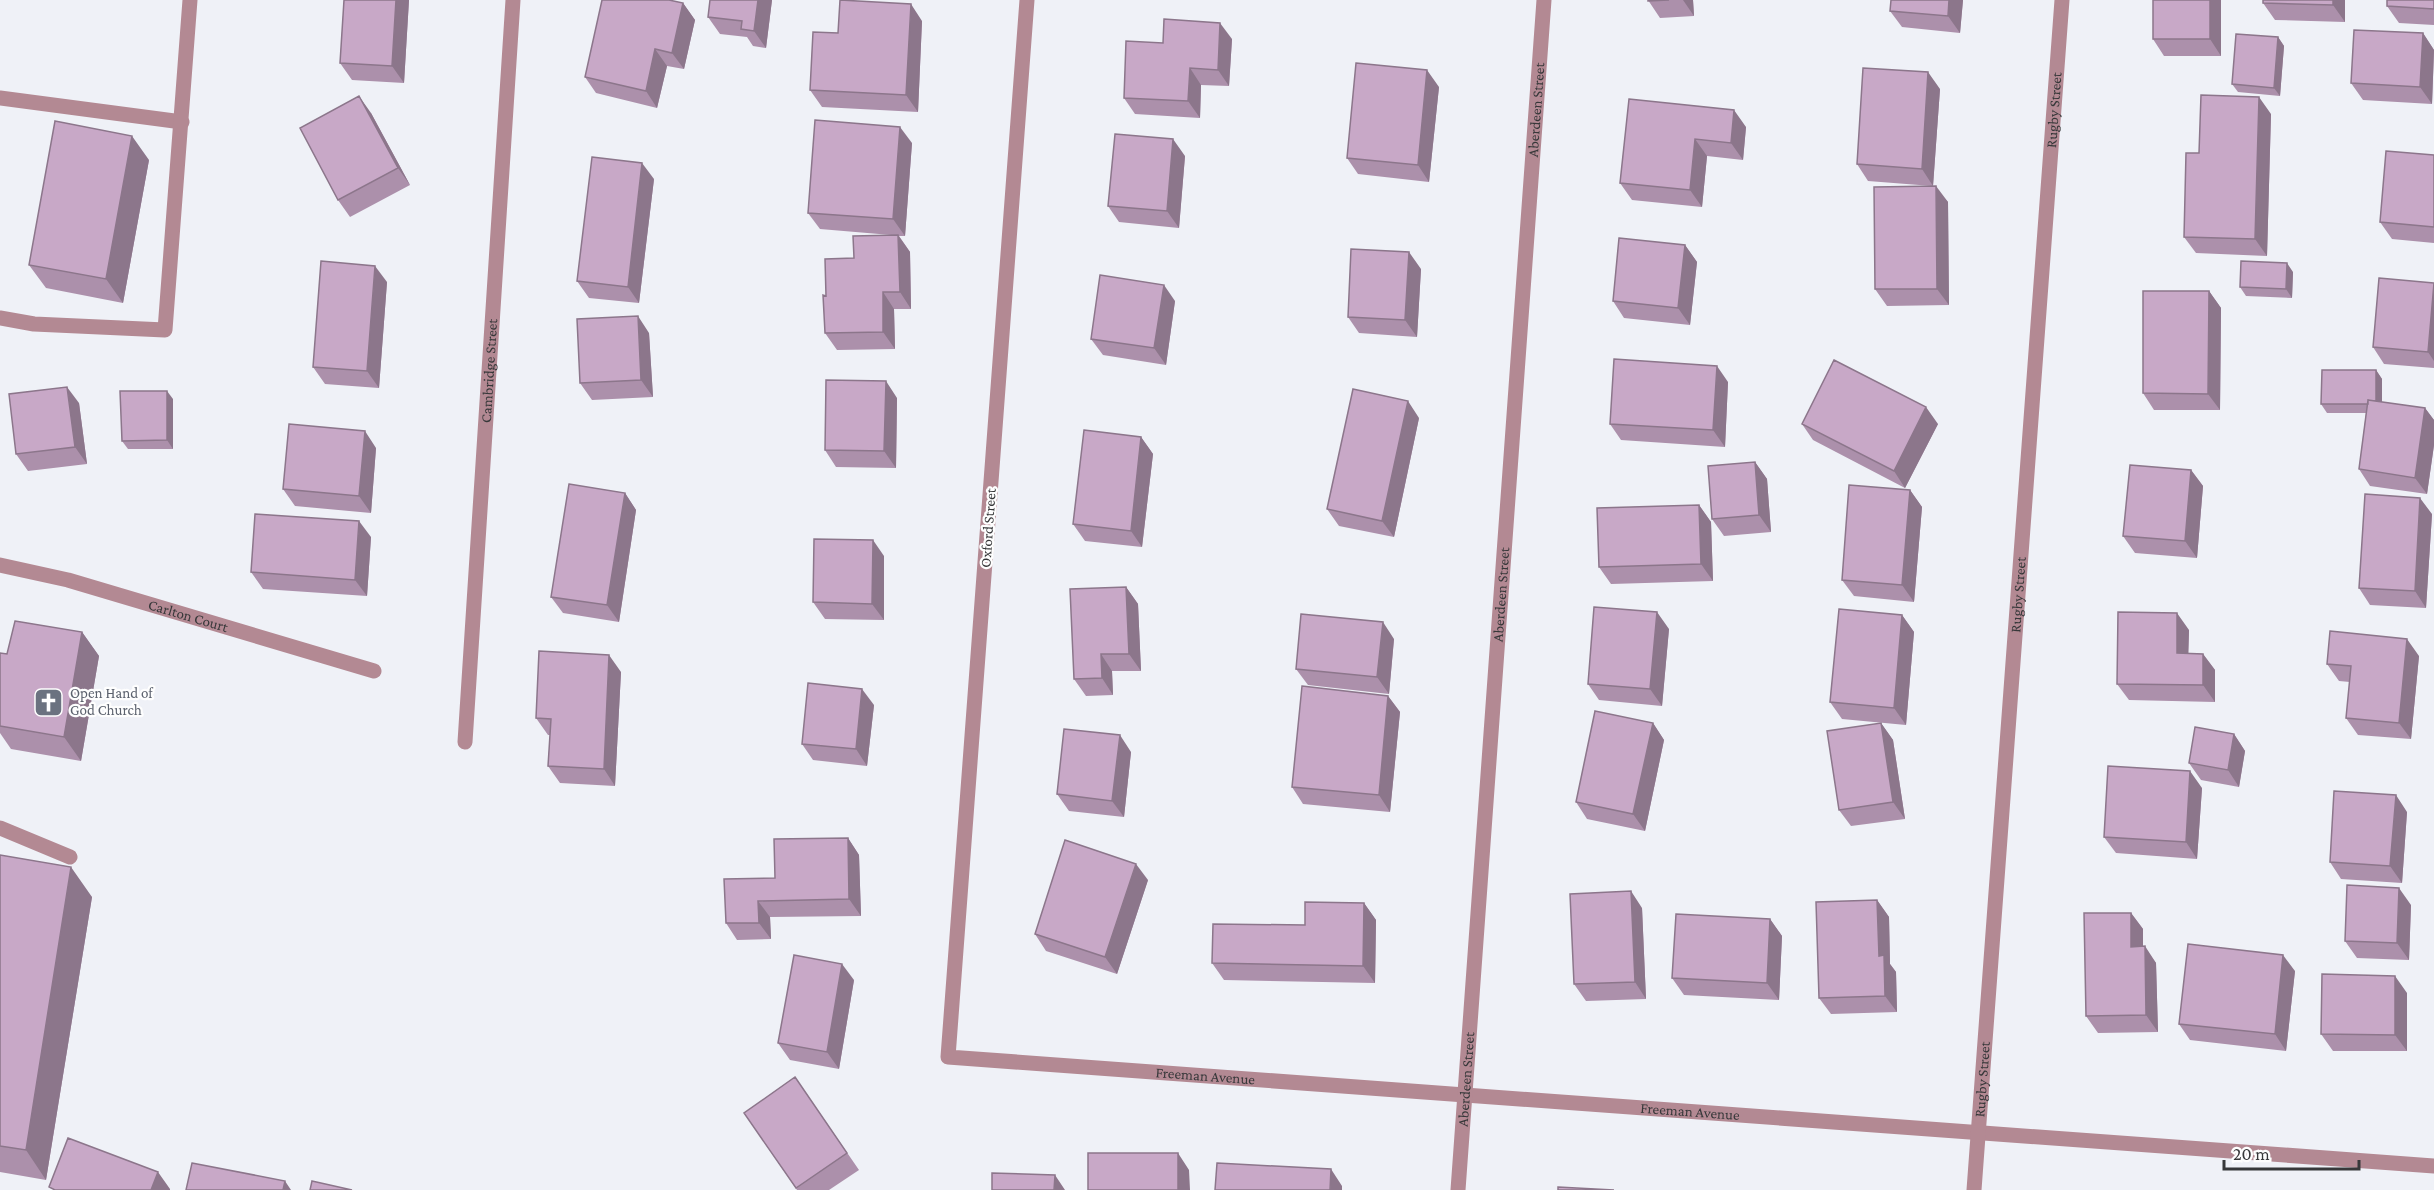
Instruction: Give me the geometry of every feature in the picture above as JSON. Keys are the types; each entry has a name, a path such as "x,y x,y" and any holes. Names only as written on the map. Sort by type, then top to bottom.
{"street":[{"path":"0,318 34,324 165,330 190,0"},
{"name":"Cambridge Street","path":"465,742 513,0"},
{"name":"Oxford Street","path":"948,1057 1027,0"},
{"name":"Aberdeen Street","path":"1458,1190 1544,0"},
{"name":"Rugby Street","path":"1974,1190 2062,0"},
{"path":"0,98 182,122"},
{"name":"Carlton Court","path":"0,565 110,592 374,671"},
{"path":"0,828 70,857"},
{"name":"Freeman Avenue","path":"948,1057 2434,1166"}],"building":[{"path":"344,0 396,0 392,66 340,63"},
{"path":"602,0 669,0 683,3 672,53 655,49 646,91 585,77"},
{"path":"710,0 758,0 754,31 741,29 742,21 708,17"},
{"path":"840,0 911,4 906,95 810,90 813,32 838,33"},
{"path":"1891,0 1949,0 1948,16 1890,11"},
{"path":"2153,0 2210,0 2210,39 2153,39"},
{"path":"2263,0 2333,0 2333,5 2263,3"},
{"path":"2387,0 2434,0 2434,9 2387,6"},
{"path":"1164,19 1220,23 1218,70 1190,68 1188,101 1124,98 1126,41 1163,43"},
{"path":"2354,30 2423,33 2420,87 2351,83"},
{"path":"2236,34 2278,37 2274,88 2232,84"},
{"path":"1356,63 1427,70 1418,165 1347,158"},
{"path":"1863,68 1928,72 1922,169 1857,164"},
{"path":"2201,95 2259,97 2255,239 2184,237 2186,153 2199,153"},
{"path":"359,96 398,168 338,200 300,128"},
{"path":"1629,99 1734,110 1731,143 1695,139 1690,190 1620,183"},
{"path":"815,120 900,127 893,219 808,213"},
{"path":"55,121 132,136 106,279 29,265"},
{"path":"1115,134 1173,139 1167,211 1108,206"},
{"path":"2386,151 2434,155 2434,227 2380,222"},
{"path":"592,157 642,163 628,287 577,281"},
{"path":"1936,186 1937,289 1875,289 1874,187"},
{"path":"898,235 900,292 883,292 883,332 825,333 823,295 826,296 825,259 854,258 853,236"},
{"path":"1619,238 1685,245 1678,308 1613,301"},
{"path":"1351,249 1409,252 1405,320 1348,317"},
{"path":"321,261 375,266 367,371 313,367"},
{"path":"2241,261 2287,263 2286,289 2240,287"},
{"path":"1100,275 1164,285 1154,348 1091,339"},
{"path":"2379,278 2434,283 2428,352 2373,347"},
{"path":"2143,291 2209,291 2208,394 2143,393"},
{"path":"638,316 641,380 580,383 577,319"},
{"path":"1614,359 1717,366 1713,430 1610,424"},
{"path":"1834,360 1926,407 1894,471 1802,424"},
{"path":"2322,370 2376,370 2376,401 2368,400 2368,404 2321,404"},
{"path":"826,380 886,381 884,451 825,450"},
{"path":"67,387 75,447 16,454 9,394"},
{"path":"1353,389 1408,401 1382,521 1327,509"},
{"path":"120,391 167,391 167,440 122,441"},
{"path":"2368,400 2425,408 2415,478 2359,469"},
{"path":"289,424 365,431 359,496 283,489"},
{"path":"1084,430 1141,437 1131,531 1073,524"},
{"path":"1755,462 1759,515 1712,519 1708,466"},
{"path":"2130,465 2191,470 2185,541 2123,536"},
{"path":"569,484 625,493 607,605 551,597"},
{"path":"1849,485 1910,490 1902,585 1842,580"},
{"path":"2365,494 2420,498 2415,591 2359,588"},
{"path":"1699,505 1701,564 1599,567 1597,508"},
{"path":"255,514 359,521 355,580 251,572"},
{"path":"814,539 873,540 872,604 813,602"},
{"path":"1126,587 1129,654 1101,654 1102,678 1074,679 1070,589"},
{"path":"1594,607 1657,612 1650,689 1588,684"},
{"path":"1839,609 1902,615 1894,708 1830,702"},
{"path":"2118,612 2177,613 2177,653 2203,654 2203,685 2117,684"},
{"path":"1301,614 1383,622 1377,677 1296,669"},
{"path":"15,621 82,632 64,737 0,726 0,653 7,654"},
{"path":"2330,631 2407,639 2399,723 2346,718 2351,666 2327,664"},
{"path":"539,651 609,655 604,769 548,766 551,719 536,718"},
{"path":"808,683 862,689 856,749 802,744"},
{"path":"1302,686 1388,696 1379,795 1292,787"},
{"path":"1595,711 1653,723 1633,814 1576,802"},
{"path":"1881,723 1893,802 1839,810 1827,731"},
{"path":"2195,727 2234,734 2228,770 2189,763"},
{"path":"1064,729 1120,735 1112,801 1057,794"},
{"path":"2108,766 2190,771 2186,842 2104,837"},
{"path":"2334,791 2396,795 2390,866 2330,862"},
{"path":"848,838 849,899 758,901 759,923 726,923 724,879 775,878 774,839"},
{"path":"1065,840 1136,864 1105,957 1035,934"},
{"path":"0,855 71,867 26,1150 0,1146"},
{"path":"2347,885 2399,888 2397,943 2345,941"},
{"path":"1631,891 1635,982 1574,984 1570,894"},
{"path":"1877,900 1879,956 1884,955 1885,996 1819,998 1816,902"},
{"path":"1305,902 1364,903 1363,966 1212,963 1213,924 1305,925"},
{"path":"2084,913 2131,913 2131,947 2145,946 2146,1015 2086,1016"},
{"path":"1676,914 1770,919 1767,983 1672,978"},
{"path":"2188,944 2283,955 2275,1034 2179,1024"},
{"path":"794,955 842,964 827,1052 778,1043"},
{"path":"2322,974 2395,976 2395,1035 2321,1034"},
{"path":"795,1077 847,1153 796,1188 744,1113"},
{"path":"68,1138 158,1172 151,1190 55,1190 49,1187"},
{"path":"1088,1153 1178,1153 1178,1190 1088,1190"},
{"path":"192,1163 285,1181 283,1190 186,1190"},
{"path":"1217,1163 1331,1169 1330,1190 1215,1190"},
{"path":"992,1173 1055,1175 1054,1190 992,1190"},
{"path":"312,1181 352,1190 310,1190"},
{"path":"1558,1187 1614,1190 1558,1190"}],"place":[{"name":"Open Hand of God Church","path":"49,702"}]}
